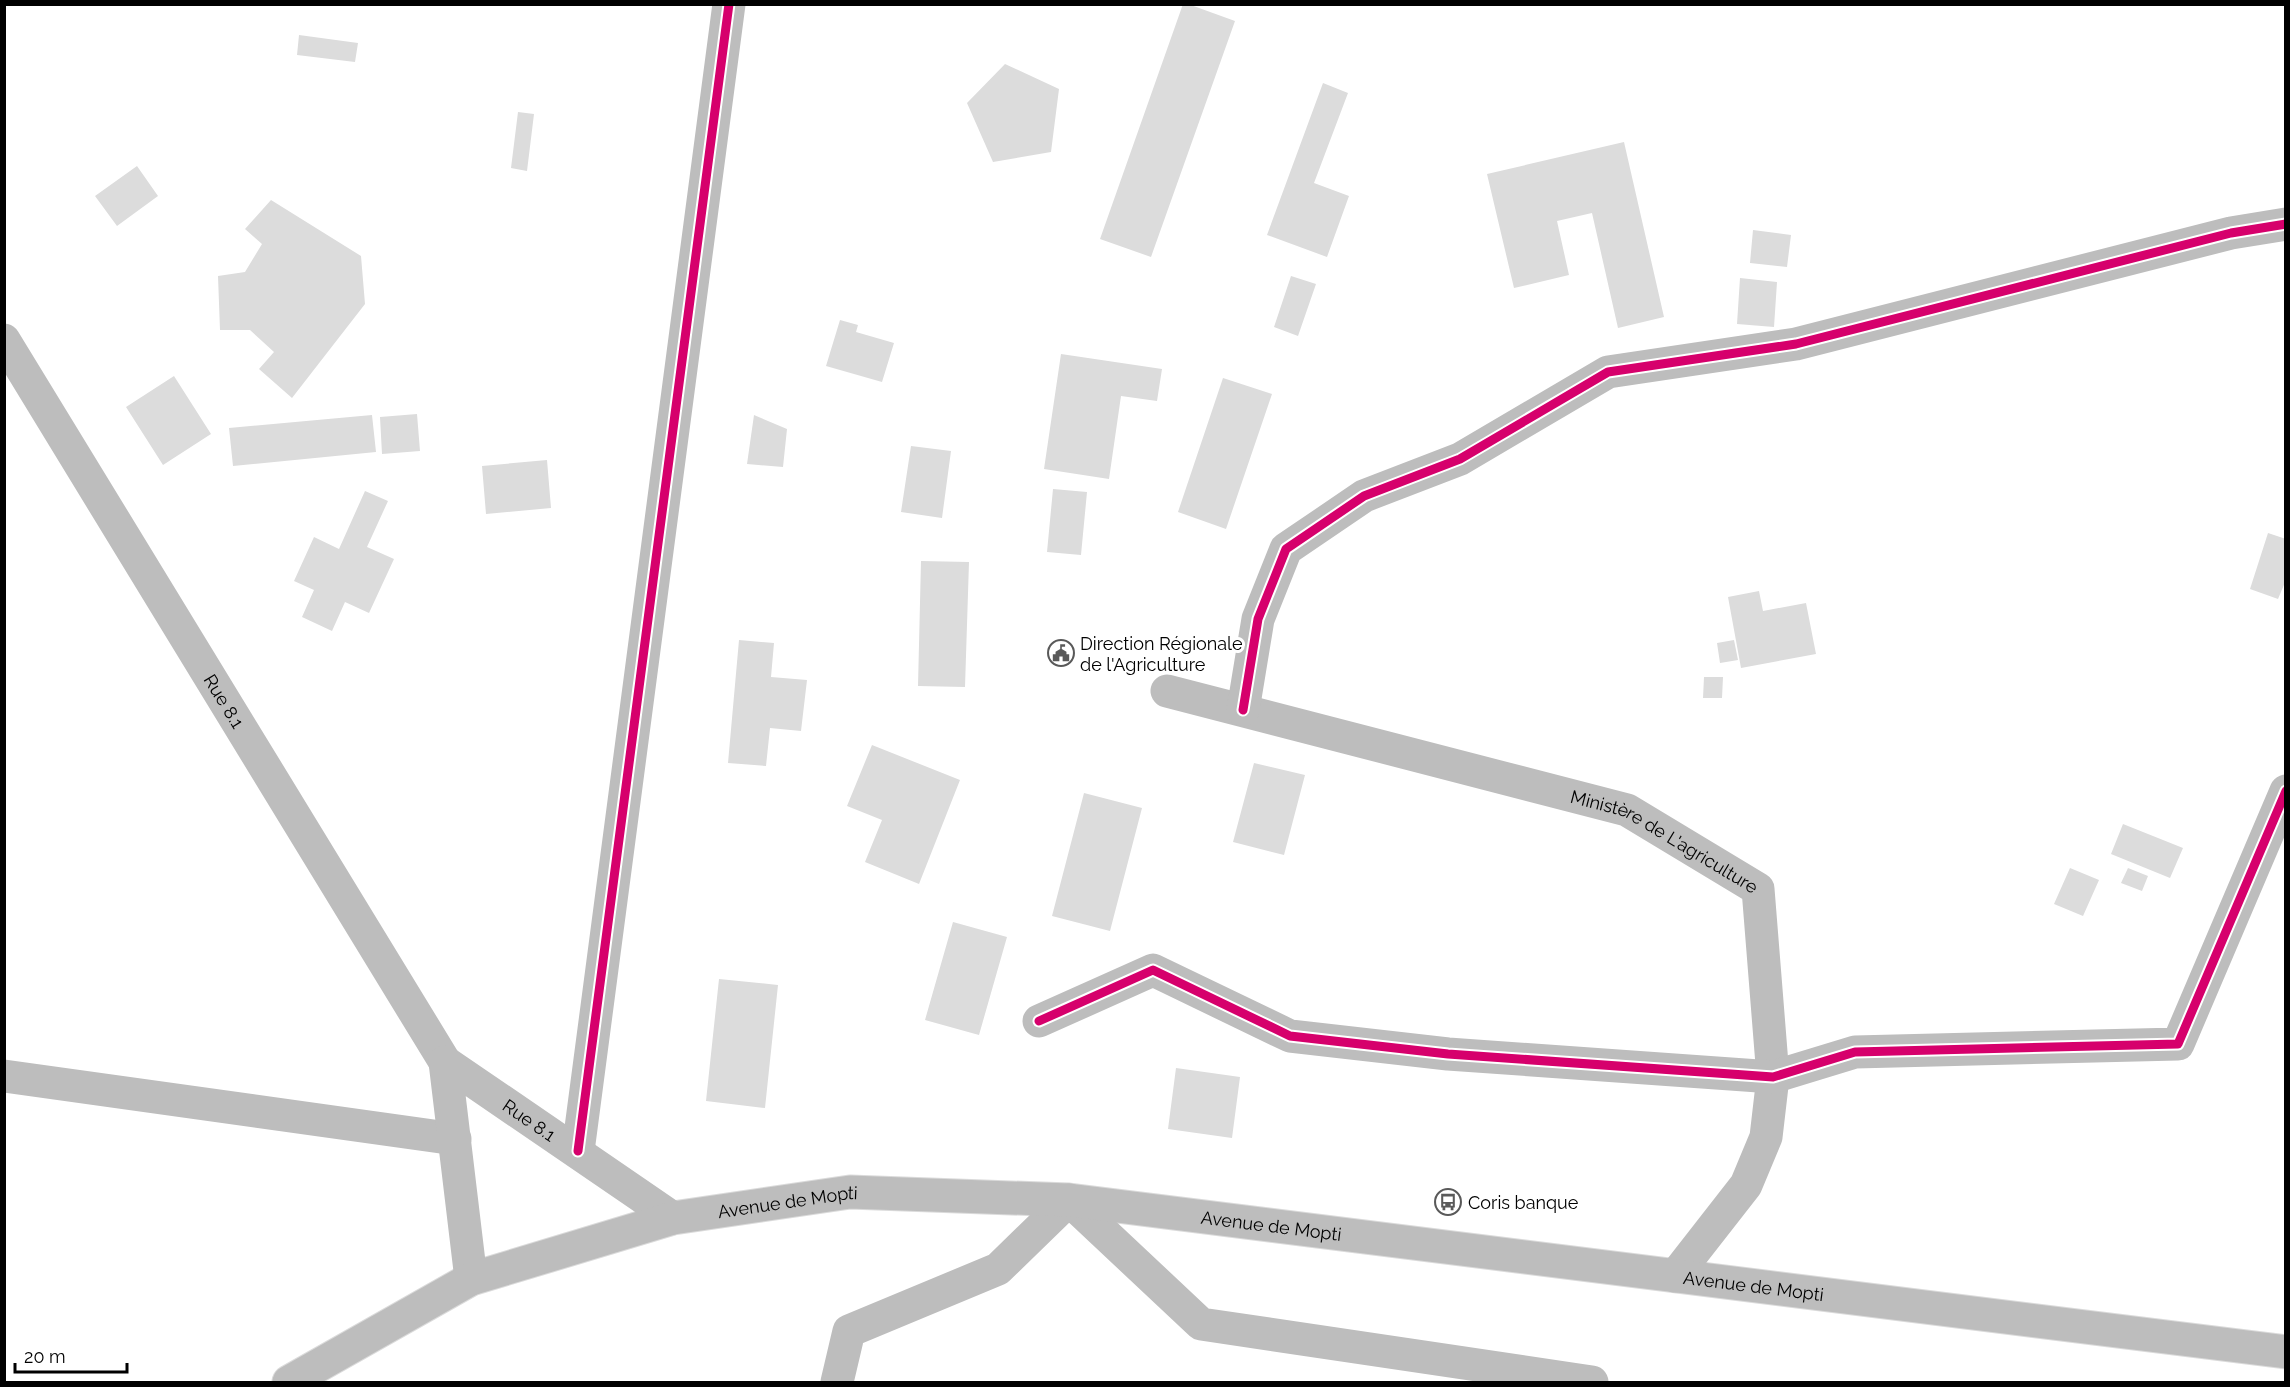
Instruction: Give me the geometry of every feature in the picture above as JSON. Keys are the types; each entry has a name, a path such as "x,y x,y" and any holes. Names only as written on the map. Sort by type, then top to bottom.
{"street":[{"path":"578,1151 729,4"},
{"path":"1243,711 1258,619 1286,549 1364,496 1460,459 1608,372 1796,344 2231,233 2286,224"},
{"name":"Rue 8.1","path":"4,340 445,1062 471,1278"},
{"name":"Ministère de L'agriculture","path":"1167,691 1627,810 1758,889 1773,1077 1766,1137 1746,1185 1676,1276"},
{"path":"1039,1021 1153,970 1290,1036 1448,1054 1773,1077 1855,1052 2178,1044 2286,791"},
{"name":"Rue 8.1","path":"445,1062 673,1218"},
{"path":"4,1076 454,1139"},
{"name":"Avenue de Mopti","path":"289,1383 471,1278 673,1218 850,1192 1069,1200 2286,1352"},
{"path":"837,1383 849,1331 998,1269 1069,1200 1201,1324 1592,1383"}],"building":[{"path":"1183,4 1235,21 1151,257 1100,239"},
{"path":"299,35 358,43 355,62 297,55"},
{"path":"1005,64 1059,89 1051,152 993,162 967,103"},
{"path":"1323,83 1348,93 1314,183 1349,196 1327,257 1267,235"},
{"path":"518,112 534,114 527,171 511,168"},
{"path":"1624,142 1664,317 1618,328 1592,213 1557,221 1569,275 1514,288 1487,174"},
{"path":"137,166 158,196 117,226 95,196"},
{"path":"271,200 361,256 365,304 292,398 259,369 274,352 250,330 220,330 218,276 245,272 262,244 245,229"},
{"path":"1753,230 1791,235 1787,267 1750,263"},
{"path":"1291,276 1316,284 1298,336 1274,327"},
{"path":"1740,278 1777,282 1774,327 1737,324"},
{"path":"840,320 858,325 856,332 894,343 882,382 826,366"},
{"path":"1061,354 1162,369 1157,401 1121,396 1109,479 1044,469"},
{"path":"174,376 211,434 163,465 126,407"},
{"path":"1223,378 1272,394 1226,529 1178,512"},
{"path":"417,414 420,451 382,454 380,417"},
{"path":"372,415 376,452 233,466 229,428"},
{"path":"754,415 787,429 783,467 747,464"},
{"path":"911,446 951,451 942,518 901,512"},
{"path":"547,460 551,508 486,514 482,466"},
{"path":"1053,489 1087,492 1081,555 1047,552"},
{"path":"365,491 388,501 367,547 394,559 369,613 345,602 332,631 302,617 314,590 294,581 314,537 339,549"},
{"path":"2268,533 2286,539 2286,580 2278,599 2250,589"},
{"path":"921,561 969,562 965,687 918,686"},
{"path":"1759,591 1763,611 1806,603 1816,654 1741,668 1728,597"},
{"path":"739,640 774,643 771,677 807,680 801,731 770,728 766,766 728,763"},
{"path":"1734,640 1738,660 1720,663 1717,643"},
{"path":"1704,677 1723,677 1722,698 1703,698"},
{"path":"872,745 960,780 919,884 865,862 882,820 847,806"},
{"path":"1254,763 1305,775 1284,855 1233,842"},
{"path":"1084,793 1142,808 1110,931 1052,916"},
{"path":"2123,824 2183,848 2170,878 2111,854"},
{"path":"2070,868 2099,880 2083,916 2054,904"},
{"path":"2128,868 2148,876 2142,891 2121,883"},
{"path":"953,922 1007,937 979,1035 925,1020"},
{"path":"719,979 778,985 765,1108 706,1101"},
{"path":"1176,1068 1240,1077 1232,1138 1168,1129"}],"cycle path":[{"path":"578,1151 729,4"},
{"path":"1243,710 1258,619 1286,549 1364,496 1460,459 1608,372 1796,344 2231,233 2286,224"},
{"path":"1039,1021 1153,970 1290,1036 1448,1054 1773,1077 1855,1052 2178,1044 2286,791"}],"place":[{"name":"Direction Régionale de l'Agriculture","path":"1061,653"},
{"name":"Coris banque","path":"1448,1202"}]}
